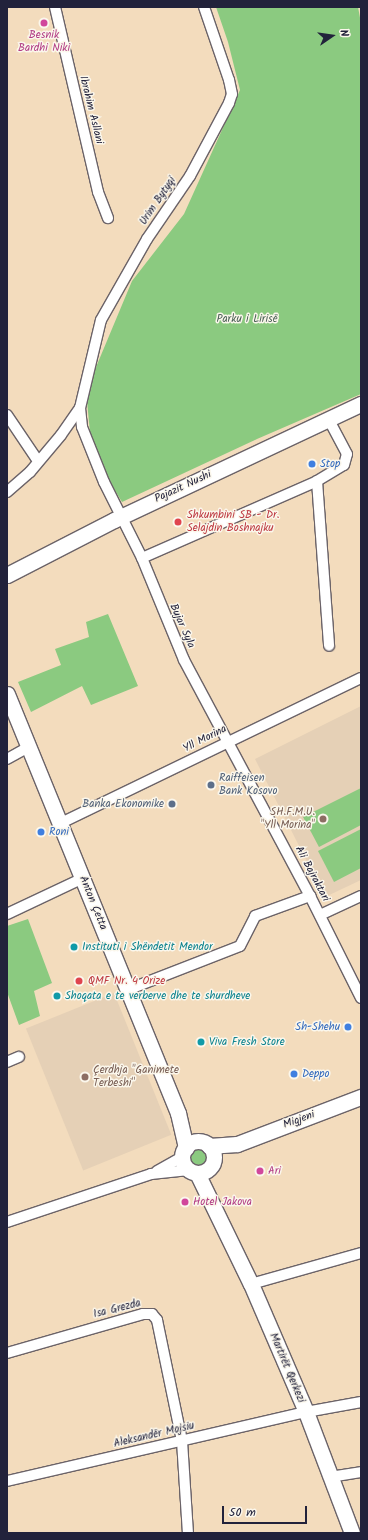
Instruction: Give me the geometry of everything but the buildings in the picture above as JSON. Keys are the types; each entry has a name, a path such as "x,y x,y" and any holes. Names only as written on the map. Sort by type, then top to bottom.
{"street":[{"name":"Ibrahim Asllani","path":"55,7 98,192 108,218"},
{"name":"Urim Bytyqi","path":"7,492 61,435 80,408 101,320 147,239 190,176 232,94 204,7"},
{"name":"Pajazit Nushi","path":"7,575 120,517 361,404"},
{"name":"Urim Bytyqi","path":"80,408 85,437 120,517"},
{"path":"7,415 38,461"},
{"path":"142,558 317,482 344,465 347,458 346,450 328,419"},
{"path":"317,482 329,646"},
{"name":"Bujar Syla","path":"120,517 142,558 184,660 228,741"},
{"name":"Yll Morina","path":"61,823 361,678"},
{"name":"Anton Çetta","path":"7,694 61,823 127,990 178,1113 196,1163"},
{"name":"Ali Bajraktari","path":"228,741 320,915 361,998"},
{"path":"7,759 29,747"},
{"path":"7,914 83,878"},
{"path":"127,990 240,946 254,916 310,896"},
{"path":"320,915 361,896"},
{"path":"7,1062 19,1057"},
{"name":"Migjeni","path":"196,1163 236,1144 361,1097"},
{"name":"Anton Çetta","path":"178,1113 205,1144"},
{"path":"196,1163 205,1144"},
{"name":"Migjeni","path":"196,1163 205,1144 236,1144"},
{"path":"7,1222 151,1174 196,1163"},
{"path":"151,1174 196,1163"},
{"name":"Martirët Qerkezi","path":"196,1163 251,1284 306,1412 352,1533"},
{"path":"251,1284 361,1253"},
{"name":"Isa Grezda","path":"7,1352 143,1314 152,1314 158,1320 182,1442"},
{"name":"Aleksandër Mojsiu","path":"7,1481 182,1442 306,1412 361,1402"},
{"path":"182,1442 188,1533"},
{"path":"330,1477 361,1472"}],"shaded area":[{"name":"SH.F.M.U. \"Yll Morina\"","path":"361,706 361,880 325,897 255,759"},
{"path":"114,993 171,1135 83,1170 26,1029"}],"green space":[{"name":"Parku i Lirisë","path":"216,7 358,7 361,23 361,394 257,439 122,502 92,453 86,391 132,281 184,214 240,90 228,42"},
{"path":"108,614 138,686 91,705 82,686 31,712 18,682 61,665 55,649 89,637 86,622"},
{"path":"361,788 361,825 319,847 303,817"},
{"path":"361,829 361,868 334,882 318,851"},
{"path":"28,919 52,983 34,991 40,1016 19,1025 7,992 7,926"},
{"path":"195,1148 203,1148 208,1153 206,1164 203,1166 195,1166 190,1161 190,1153"}],"place":[{"name":"Besnik Bardhi Niki","path":"44,23"},
{"name":"Stop","path":"312,464"},
{"name":"Shkumbini SB - Dr. Selajdin Boshnajku","path":"178,522"},
{"name":"Raiffeisen Bank Kosovo","path":"211,785"},
{"name":"Banka Ekonomike","path":"172,804"},
{"name":"SH.F.M.U. \"Yll Morina\"","path":"323,819"},
{"name":"Roni","path":"41,832"},
{"name":"Instituti i Shëndetit Mendor","path":"74,947"},
{"name":"QMF Nr. 4 Orize","path":"79,981"},
{"name":"Shoqata e te verberve dhe te shurdheve","path":"57,996"},
{"name":"Sh-Shehu","path":"348,1027"},
{"name":"Viva Fresh Store","path":"201,1042"},
{"name":"Deppo","path":"294,1074"},
{"name":"Çerdhja \"Ganimete Terbeshi\"","path":"85,1077"},
{"name":"Ari","path":"260,1171"},
{"name":"Hotel Jakova","path":"185,1202"}]}
